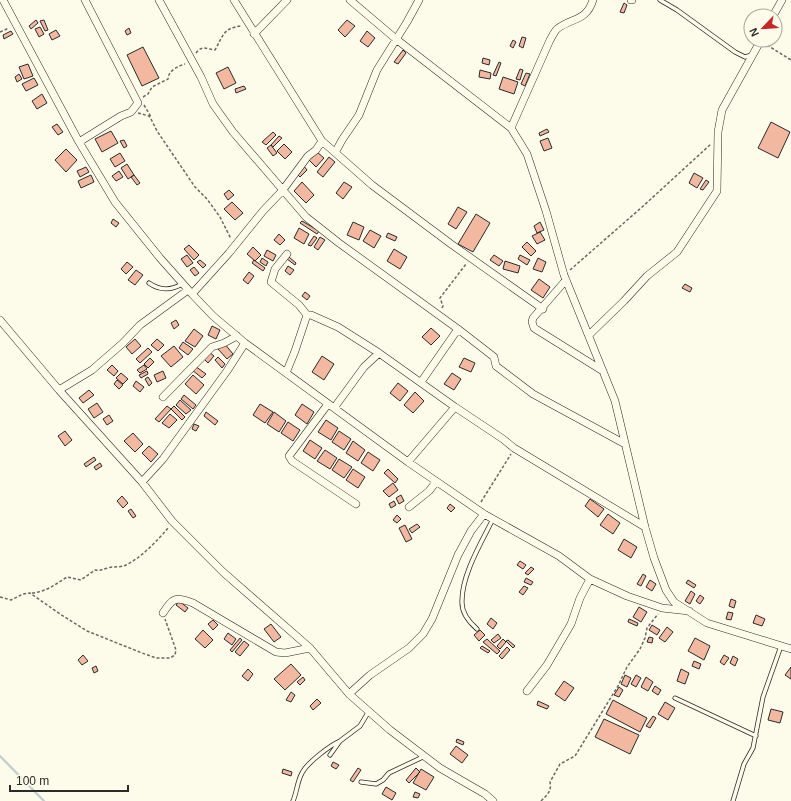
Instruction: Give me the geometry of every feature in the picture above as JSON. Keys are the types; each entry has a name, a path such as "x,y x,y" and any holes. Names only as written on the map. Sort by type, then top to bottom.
{"street":[{"path":"3,0 79,142 115,202 187,289 213,316 245,343 331,406 436,482 484,514 559,556 590,579 627,596 662,608 689,611"},
{"path":"79,142 121,116 131,112 138,103 84,0"},
{"path":"159,0 202,76 213,104 233,132 282,191 312,221 339,243 458,328 494,357 496,366 533,394 625,444"},
{"path":"234,0 322,140 372,184 451,244 543,309"},
{"path":"254,34 287,0"},
{"path":"350,0 396,39 511,128 527,154 546,211 565,277 615,400 645,527 654,558 666,590 674,602 707,623 791,649"},
{"path":"336,151 358,115 377,70 419,0"},
{"path":"511,128 556,30 573,20 584,16 593,0"},
{"path":"589,335 647,276 677,252 718,190 718,137 722,110 756,48"},
{"path":"58,390 92,370 123,344 140,325 187,289 234,247 263,211 282,191 308,156 316,150 322,140"},
{"path":"286,254 275,269 271,282 299,305 307,315"},
{"path":"565,277 543,309 533,318 532,322 534,328 603,371"},
{"path":"307,315 311,314 338,327 379,353 514,448 645,527"},
{"path":"286,373 307,315"},
{"path":"0,320 58,390 142,482 172,521 223,572 310,648 349,694 390,730 440,768 485,794 493,801"},
{"path":"421,382 458,328"},
{"path":"163,397 212,347 224,343 236,336"},
{"path":"142,482 163,459 227,372 245,343"},
{"path":"356,504 292,461 289,456 364,367 379,353"},
{"path":"408,462 455,407"},
{"path":"409,507 429,491 436,482"},
{"path":"349,694 370,675 409,648 423,634 432,619 458,554 471,531 484,514"},
{"path":"527,691 547,665 570,624 580,598 590,579"},
{"path":"163,613 171,602 175,599 181,598 193,603 276,652 285,653 310,648"}],"lane":[{"path":"660,0 677,10 735,52 745,57 753,54"},
{"path":"149,283 164,289 187,289"},
{"path":"477,629 466,617 464,612 462,603 463,587 469,570 493,519"},
{"path":"733,801 744,764 753,748 763,697 781,646"},
{"path":"676,698 756,736"},
{"path":"293,801 301,774 306,768 330,746 340,741 360,726 369,711"},
{"path":"330,755 340,741"},
{"path":"361,782 376,784 383,780 389,773 425,756"}],"path":[{"path":"0,32 17,27"},
{"path":"773,48 791,60"},
{"path":"131,112 148,116 152,119 157,131 191,181 220,217 231,237 234,247"},
{"path":"565,277 718,137"},
{"path":"438,313 444,306 440,298 471,258"},
{"path":"477,509 514,448"},
{"path":"0,597 11,600 23,594 38,592 52,587 67,577 81,580 96,570 126,565 155,543 172,521"},
{"path":"30,593 87,631 156,658 170,658 175,655 176,650 163,613"},
{"path":"541,801 550,792 550,782 560,764 575,756 618,686 627,666 640,649 645,638 647,628 662,608"}],"building":[{"path":"624,3 627,5 624,13 620,12"},
{"path":"36,20 38,23 31,29 29,26"},
{"path":"44,20 48,30 45,31 40,21"},
{"path":"347,20 355,26 345,37 338,30"},
{"path":"40,27 44,34 39,37 35,29"},
{"path":"129,28 131,33 127,35 125,31"},
{"path":"56,30 60,36 52,40 49,34"},
{"path":"11,31 13,34 4,39 3,35"},
{"path":"367,31 375,38 368,47 360,41"},
{"path":"522,37 526,38 523,48 519,46"},
{"path":"513,40 516,42 513,48 510,46"},
{"path":"143,47 159,78 142,86 127,55"},
{"path":"403,50 406,53 398,64 394,62"},
{"path":"483,58 490,60 489,65 482,63"},
{"path":"499,62 501,63 496,76 493,75"},
{"path":"28,64 33,76 24,79 19,67"},
{"path":"228,67 236,83 224,89 216,73"},
{"path":"520,69 523,70 520,80 516,79"},
{"path":"480,70 491,73 490,79 479,77"},
{"path":"526,73 530,74 525,86 521,84"},
{"path":"19,74 22,79 17,82 15,77"},
{"path":"503,77 518,82 514,94 499,89"},
{"path":"34,78 38,85 26,91 22,84"},
{"path":"244,86 246,89 236,93 235,89"},
{"path":"42,94 47,103 37,109 32,101"},
{"path":"771,122 790,132 778,158 758,148"},
{"path":"57,124 63,132 58,135 52,127"},
{"path":"547,129 549,132 540,136 539,133"},
{"path":"111,131 118,143 102,152 95,139"},
{"path":"273,132 276,135 266,145 262,142"},
{"path":"279,136 282,138 273,147 271,145"},
{"path":"548,138 552,148 544,151 540,141"},
{"path":"124,140 127,146 124,148 120,141"},
{"path":"284,144 292,152 285,159 277,151"},
{"path":"271,145 277,153 273,156 267,148"},
{"path":"66,149 77,160 66,172 55,160"},
{"path":"317,152 324,158 316,167 309,160"},
{"path":"120,153 125,161 115,167 110,159"},
{"path":"329,157 335,162 323,177 317,172"},
{"path":"127,164 134,175 128,179 121,168"},
{"path":"304,166 307,170 300,177 297,174"},
{"path":"86,167 89,172 80,177 77,171"},
{"path":"119,171 123,177 116,181 112,176"},
{"path":"694,173 703,178 697,188 689,183"},
{"path":"91,175 94,182 81,188 78,181"},
{"path":"134,175 140,183 137,185 131,177"},
{"path":"706,180 709,182 703,190 700,189"},
{"path":"302,182 314,195 306,203 294,191"},
{"path":"344,182 352,187 343,199 336,193"},
{"path":"229,190 234,195 228,200 224,194"},
{"path":"232,202 243,213 235,220 224,209"},
{"path":"458,207 467,212 456,229 448,224"},
{"path":"476,214 490,223 473,252 458,244"},
{"path":"113,219 119,223 116,227 111,223"},
{"path":"302,221 319,231 317,234 300,223"},
{"path":"353,222 364,227 359,240 347,235"},
{"path":"540,222 544,230 537,233 534,226"},
{"path":"299,228 309,234 304,244 294,238"},
{"path":"370,230 381,236 374,248 363,241"},
{"path":"540,232 545,240 537,244 532,236"},
{"path":"388,233 397,237 395,241 386,237"},
{"path":"279,234 285,240 280,245 274,240"},
{"path":"314,236 317,238 311,246 308,245"},
{"path":"320,237 325,240 318,250 314,247"},
{"path":"527,242 536,251 531,256 522,247"},
{"path":"189,245 199,255 194,260 184,249"},
{"path":"253,247 261,255 255,261 247,254"},
{"path":"394,249 407,257 400,269 387,261"},
{"path":"267,250 276,255 273,261 264,256"},
{"path":"187,255 193,263 187,267 181,259"},
{"path":"494,255 503,261 499,266 490,260"},
{"path":"520,255 530,260 527,265 518,259"},
{"path":"289,257 296,263 295,265 287,259"},
{"path":"262,258 268,262 266,266 260,262"},
{"path":"538,258 546,262 542,272 533,269"},
{"path":"200,260 206,265 203,268 197,262"},
{"path":"254,260 265,268 263,271 252,263"},
{"path":"505,261 520,266 518,273 503,269"},
{"path":"127,262 133,267 126,274 121,269"},
{"path":"288,266 294,270 290,275 285,271"},
{"path":"194,267 199,273 195,276 190,270"},
{"path":"136,270 143,275 135,285 128,280"},
{"path":"249,272 254,276 248,284 243,280"},
{"path":"539,279 550,287 543,298 531,290"},
{"path":"685,284 692,288 690,292 682,288"},
{"path":"305,292 310,296 307,300 302,296"},
{"path":"176,320 179,325 174,329 171,323"},
{"path":"212,326 220,330 216,339 208,335"},
{"path":"431,328 440,336 431,345 422,337"},
{"path":"194,329 203,336 195,347 185,341"},
{"path":"135,339 141,346 132,354 126,347"},
{"path":"157,339 164,345 158,351 151,345"},
{"path":"183,342 193,349 188,355 179,348"},
{"path":"224,343 233,354 227,359 218,349"},
{"path":"174,346 183,357 171,367 161,356"},
{"path":"148,348 152,352 140,363 136,359"},
{"path":"209,352 214,356 208,363 203,358"},
{"path":"322,356 334,364 324,380 312,372"},
{"path":"218,357 225,364 222,368 215,360"},
{"path":"150,358 154,362 148,368 144,364"},
{"path":"464,358 475,363 471,372 459,367"},
{"path":"112,365 118,371 114,376 107,370"},
{"path":"144,365 147,369 140,373 137,370"},
{"path":"195,366 206,374 202,378 192,370"},
{"path":"147,371 148,374 141,378 139,375"},
{"path":"163,371 166,378 157,382 154,375"},
{"path":"121,373 128,379 123,384 116,378"},
{"path":"452,373 461,379 454,390 444,384"},
{"path":"193,375 204,385 196,394 185,384"},
{"path":"148,377 152,383 149,386 145,379"},
{"path":"117,380 123,385 119,389 114,384"},
{"path":"136,381 144,387 140,392 133,386"},
{"path":"398,383 408,391 400,401 390,393"},
{"path":"89,390 94,395 83,403 79,398"},
{"path":"415,392 424,401 413,413 404,405"},
{"path":"184,395 196,405 193,409 181,399"},
{"path":"180,400 191,410 186,414 176,405"},
{"path":"97,403 103,412 94,418 88,409"},
{"path":"260,404 273,412 265,423 253,415"},
{"path":"302,404 314,412 307,424 295,415"},
{"path":"167,406 171,409 159,422 155,419"},
{"path":"174,406 185,417 182,420 171,409"},
{"path":"206,412 218,421 215,425 204,416"},
{"path":"274,412 286,421 279,432 267,424"},
{"path":"170,414 177,420 169,428 162,423"},
{"path":"109,415 113,421 107,425 103,419"},
{"path":"326,420 338,428 331,440 318,432"},
{"path":"288,422 300,430 293,441 281,433"},
{"path":"194,424 199,426 196,431 192,429"},
{"path":"65,431 72,440 65,446 58,436"},
{"path":"339,431 351,439 344,450 332,442"},
{"path":"133,433 143,444 135,452 124,441"},
{"path":"310,440 322,448 315,459 303,451"},
{"path":"353,441 365,450 358,461 346,453"},
{"path":"149,446 158,454 151,462 142,453"},
{"path":"325,450 337,458 330,469 317,461"},
{"path":"368,452 380,460 373,471 361,463"},
{"path":"94,457 96,460 86,467 84,464"},
{"path":"339,459 352,467 344,478 332,470"},
{"path":"100,463 102,466 96,470 94,467"},
{"path":"353,469 365,477 358,488 346,480"},
{"path":"388,469 398,479 395,483 384,473"},
{"path":"393,483 398,490 389,497 383,491"},
{"path":"401,495 404,501 399,504 396,498"},
{"path":"122,496 128,503 123,508 117,501"},
{"path":"590,499 604,509 598,517 585,506"},
{"path":"394,501 396,505 391,508 389,504"},
{"path":"450,504 455,508 451,512 447,508"},
{"path":"131,509 136,516 133,518 128,511"},
{"path":"608,514 620,523 613,534 600,525"},
{"path":"397,515 401,519 397,523 393,520"},
{"path":"417,524 420,527 412,533 409,529"},
{"path":"405,525 412,539 406,542 399,528"},
{"path":"624,539 637,547 631,558 618,550"},
{"path":"520,561 526,565 523,569 517,565"},
{"path":"531,567 534,569 528,575 525,573"},
{"path":"643,574 646,576 641,586 637,584"},
{"path":"526,578 533,582 531,585 524,582"},
{"path":"650,580 656,584 652,591 646,587"},
{"path":"688,580 696,585 694,588 686,583"},
{"path":"524,586 528,588 523,595 519,592"},
{"path":"691,591 695,594 690,604 685,601"},
{"path":"700,595 704,598 700,604 696,601"},
{"path":"731,599 736,601 734,608 729,606"},
{"path":"179,601 188,608 185,612 176,605"},
{"path":"639,607 647,612 641,622 633,617"},
{"path":"728,612 733,613 731,620 726,619"},
{"path":"756,615 765,619 762,626 753,623"},
{"path":"491,618 497,623 493,629 487,624"},
{"path":"629,619 638,623 637,626 628,622"},
{"path":"213,620 218,625 213,630 208,624"},
{"path":"271,624 281,637 274,642 264,629"},
{"path":"652,625 660,630 657,635 649,630"},
{"path":"667,627 673,632 665,642 659,638"},
{"path":"203,630 213,640 205,648 195,639"},
{"path":"480,630 485,635 479,641 474,635"},
{"path":"228,633 236,639 232,645 224,639"},
{"path":"498,634 501,638 494,643 491,640"},
{"path":"649,637 653,638 652,643 647,642"},
{"path":"240,638 242,640 232,652 230,650"},
{"path":"695,638 710,646 704,660 688,651"},
{"path":"487,639 500,651 497,654 483,642"},
{"path":"503,639 506,642 500,649 497,646"},
{"path":"508,640 515,646 513,648 506,641"},
{"path":"244,641 249,645 240,656 235,652"},
{"path":"482,646 490,651 488,653 480,648"},
{"path":"507,647 510,650 502,659 499,656"},
{"path":"83,655 88,661 82,665 78,660"},
{"path":"724,655 729,658 724,665 720,662"},
{"path":"733,656 738,659 735,666 730,663"},
{"path":"694,661 701,664 699,669 692,666"},
{"path":"291,664 301,675 285,690 274,679"},
{"path":"96,666 98,671 94,673 92,668"},
{"path":"791,667 791,679 785,675"},
{"path":"248,669 253,674 248,681 242,676"},
{"path":"681,669 689,673 685,684 677,681"},
{"path":"625,675 631,678 627,687 621,684"},
{"path":"636,675 641,678 636,687 631,684"},
{"path":"303,677 305,680 300,685 297,682"},
{"path":"646,677 653,682 648,691 641,687"},
{"path":"564,681 574,688 565,701 555,694"},
{"path":"655,686 661,690 658,695 652,691"},
{"path":"619,687 623,690 619,697 614,695"},
{"path":"291,692 295,695 291,702 286,700"},
{"path":"317,699 321,703 313,710 310,706"},
{"path":"613,700 647,718 640,732 606,714"},
{"path":"538,701 549,706 547,709 537,705"},
{"path":"665,702 675,708 668,720 658,714"},
{"path":"771,709 783,712 780,723 768,720"},
{"path":"653,716 656,718 650,728 646,726"},
{"path":"604,719 639,735 630,754 595,737"},
{"path":"457,739 464,742 463,745 456,742"},
{"path":"456,746 468,755 462,763 450,754"},
{"path":"333,762 339,765 336,769 331,766"},
{"path":"358,768 361,770 353,782 350,780"},
{"path":"416,768 420,772 409,783 406,780"},
{"path":"283,769 292,772 291,776 282,773"},
{"path":"421,769 434,777 426,790 413,783"},
{"path":"386,787 396,793 392,800 382,794"},
{"path":"415,792 420,794 418,798 413,797"}],"waterway":[{"path":"0,756 44,801"}]}
